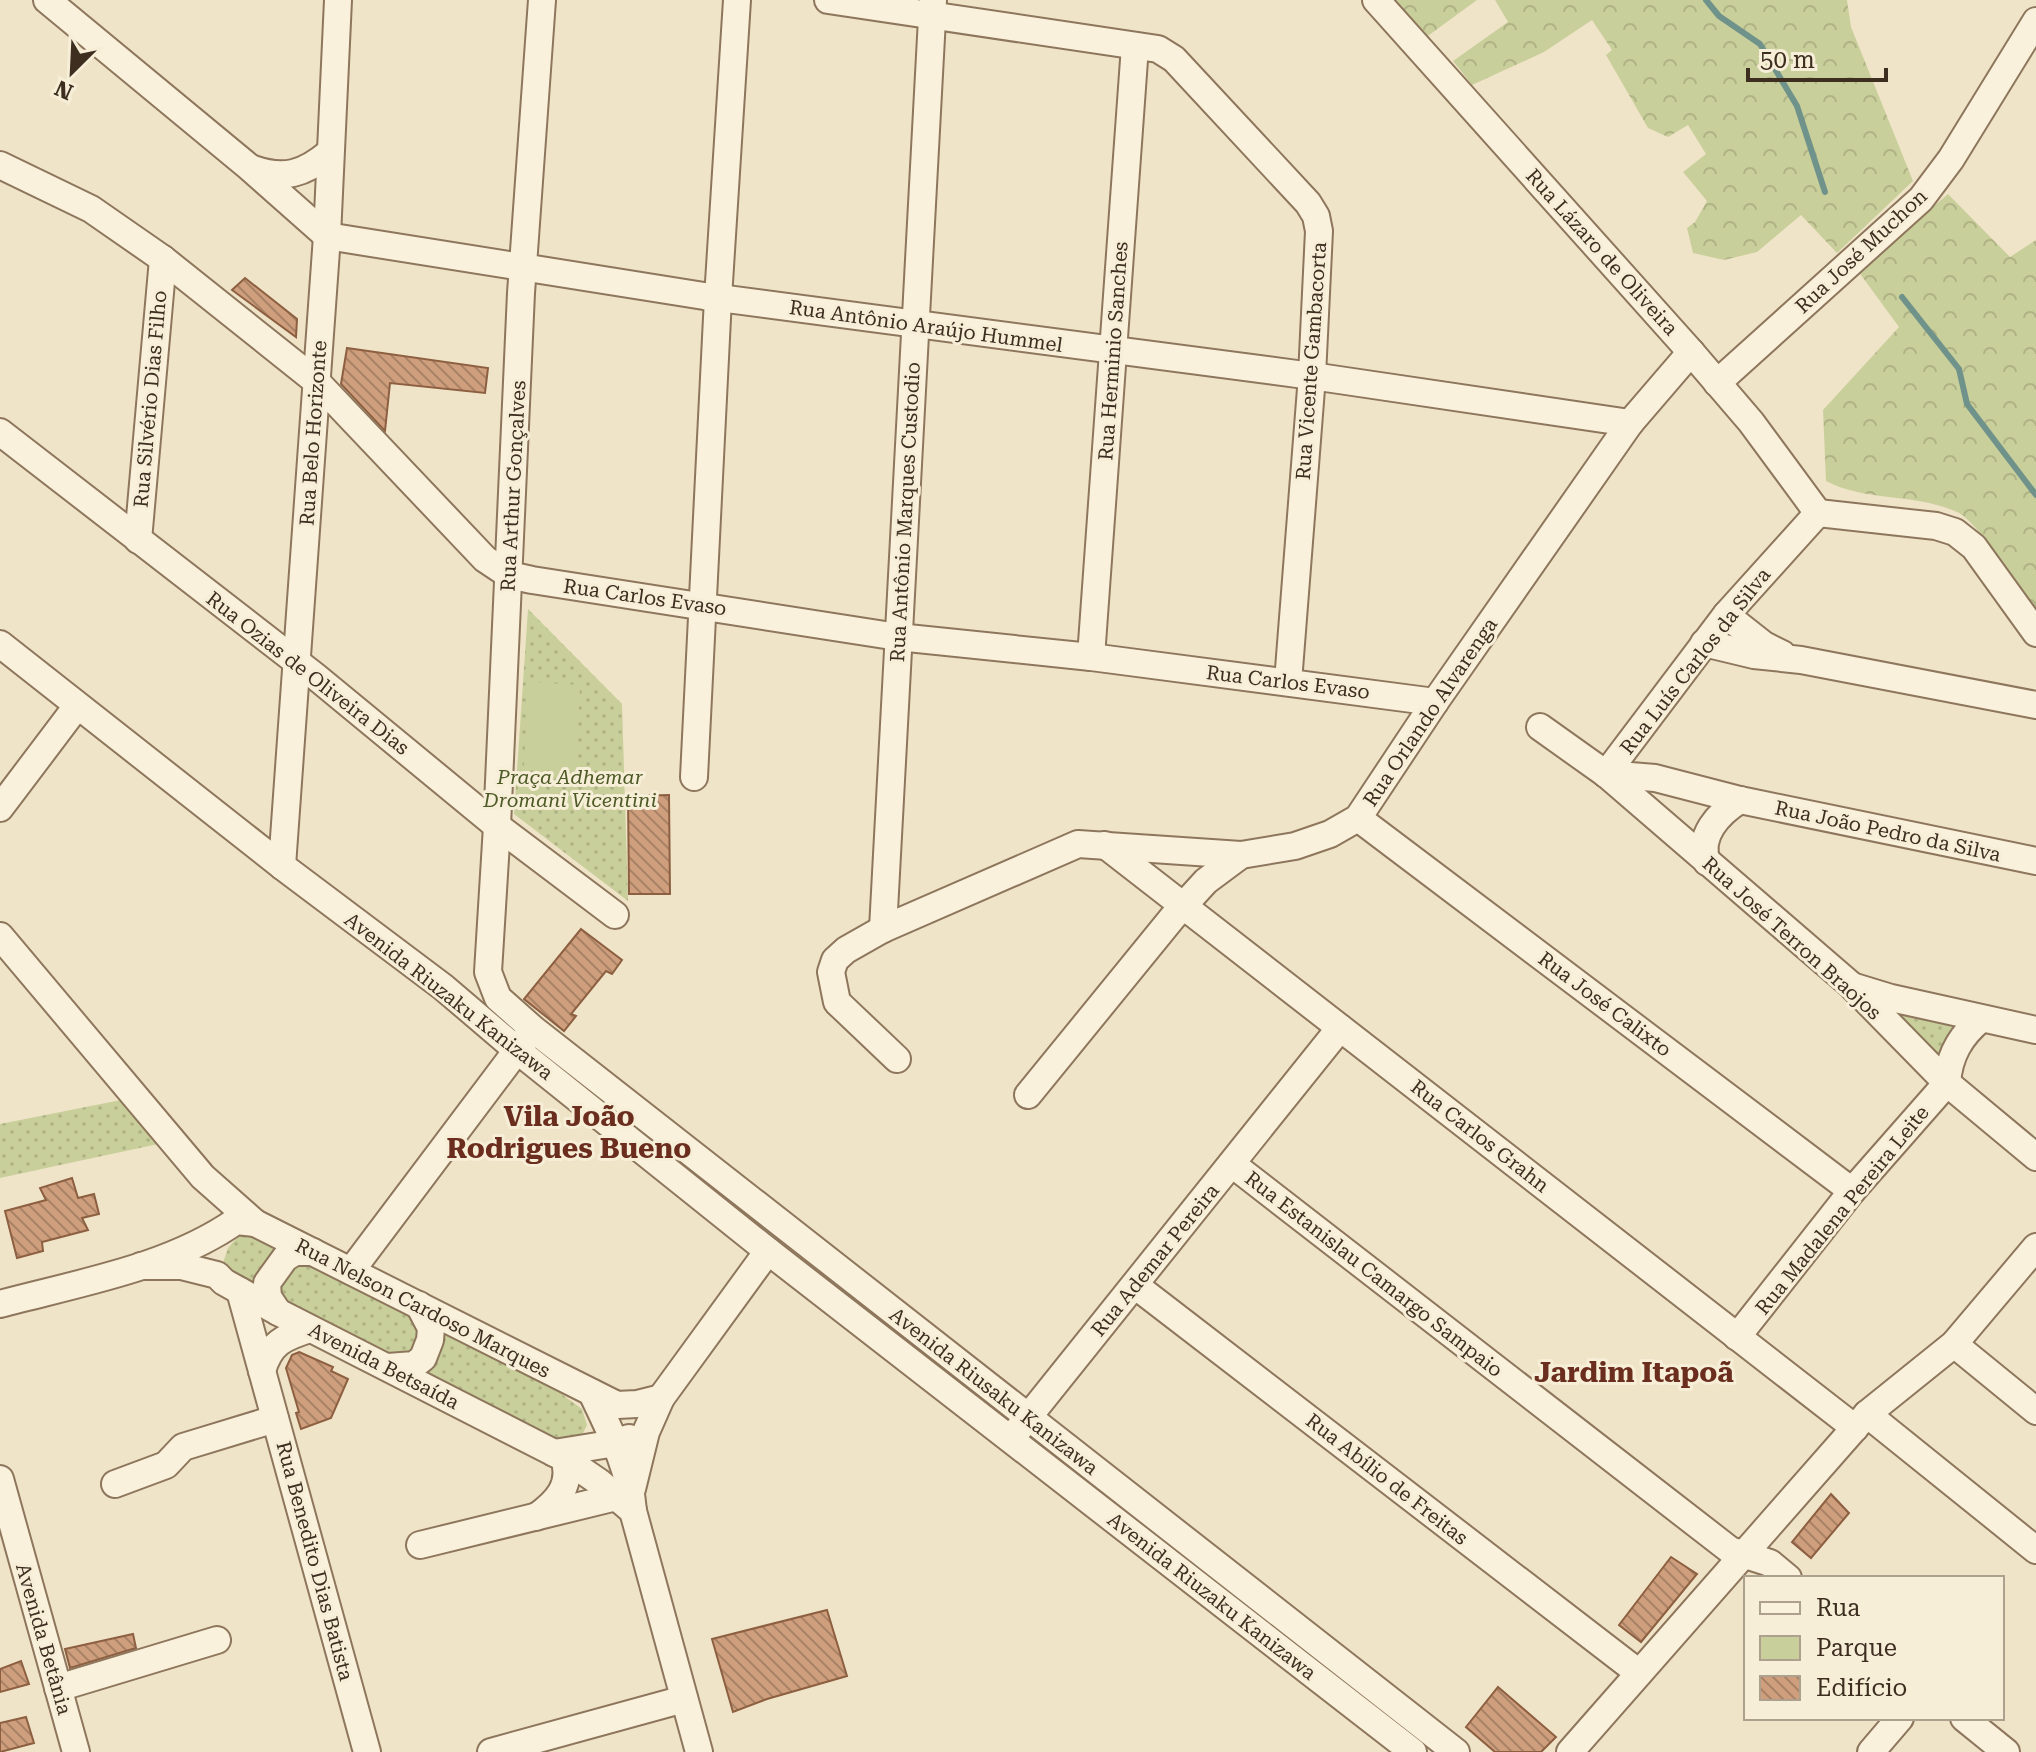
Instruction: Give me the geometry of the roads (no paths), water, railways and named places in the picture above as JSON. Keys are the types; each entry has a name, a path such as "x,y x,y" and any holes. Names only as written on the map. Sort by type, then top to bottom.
{"street":[{"path":"47,0 249,167 327,236"},
{"name":"Rua Belo Horizonte","path":"282,866 327,236 338,0"},
{"name":"Rua Arthur Gonçalves","path":"488,972 524,267 542,0"},
{"path":"694,777 718,298 737,0"},
{"path":"828,0 933,8 1135,46"},
{"name":"Rua Lázaro de Oliveira","path":"1376,0 1691,352 1751,422 1818,513"},
{"name":"Rua Antônio Marques Custodio","path":"883,929 933,8"},
{"name":"Rua José Muchon","path":"1717,383 1921,199 1951,159 2036,21"},
{"name":"Rua Vicente Gambacorta","path":"1135,46 1164,52 1174,59 1308,203 1316,216 1319,231 1312,376 1288,682"},
{"name":"Rua Herminio Sanches","path":"1091,657 1135,46"},
{"path":"249,167 275,175 291,175 311,167 329,153"},
{"name":"Rua Carlos Evaso","path":"0,165 91,209 163,259 316,381 485,559 509,575 898,637 1091,657 1435,702"},
{"name":"Rua Antônio Araújo Hummel","path":"327,236 718,298 1312,376 1630,423"},
{"name":"Rua Silvério Dias Filho","path":"138,540 163,259"},
{"name":"Rua Orlando Alvarenga","path":"897,1059 837,1002 831,972 835,960 883,929 1078,844 1241,855 1295,846 1330,834 1358,818 1630,423 1691,352"},
{"name":"Rua Ozias de Oliveira Dias","path":"0,432 298,662 497,826 615,915"},
{"path":"1818,513 1936,526 1955,532 1974,547 2036,633"},
{"name":"Rua Luís Carlos da Silva","path":"1606,774 1726,615 1818,513"},
{"path":"249,625 273,634 292,626 302,613"},
{"path":"1726,615 1764,645 1801,660"},
{"path":"1704,643 1754,655 1801,660 2024,702 2036,681"},
{"name":"Avenida Riuzaku Kanizawa","path":"0,644 282,866 443,987 525,1039 768,1251 1413,1752"},
{"path":"0,808 77,706"},
{"name":"Rua José Terron Braojos","path":"1540,727 1606,774 1851,985 1947,1083 2036,1157"},
{"path":"1633,742 1643,767 1655,778"},
{"name":"Rua João Pedro da Silva","path":"1606,774 1655,778 1740,800 2036,861"},
{"path":"1707,862 1704,854 1707,834 1724,811 1740,800"},
{"name":"Rua José Calixto","path":"1358,818 1852,1191"},
{"name":"Rua Carlos Grahn","path":"1105,845 1737,1337 1861,1421 2036,1550"},
{"path":"1028,1095 1183,905 1206,881 1241,855"},
{"name":"Rua Nelson Cardoso Marques","path":"0,936 203,1177 255,1223 617,1405 661,1398"},
{"path":"351,1271 525,1039 498,998 488,972 474,986 459,992 443,987"},
{"path":"1851,985 1891,998 2036,1030"},
{"path":"1947,1083 1948,1065 1960,1040 1981,1019"},
{"name":"Rua Ademar Pereira","path":"1028,1417 1340,1028"},
{"name":"Avenida Riusaku Kanizawa","path":"525,1039 1028,1417 1456,1752"},
{"name":"Rua Madalena Pereira Leite","path":"1737,1337 1852,1191 1947,1083"},
{"name":"Rua Estanislau Camargo Sampaio","path":"1232,1164 1730,1550 1770,1563 1786,1576"},
{"name":"Rua Nelson Cardoso Marques","path":"203,1177 222,1231"},
{"path":"217,1275 212,1252 222,1231 236,1221 255,1223"},
{"name":"Avenida Betsaída","path":"0,1304 141,1266 222,1231"},
{"path":"1570,1752 1861,1421 1954,1344 2036,1247"},
{"path":"627,1495 646,1432 661,1398 768,1251"},
{"path":"278,1312 268,1297 267,1283 285,1258 295,1252 313,1252"},
{"name":"Avenida Betsaída","path":"141,1266 181,1266 217,1275 224,1282 310,1329 566,1453 627,1495"},
{"name":"Rua Abílio de Freitas","path":"1136,1286 1639,1673"},
{"name":"Rua Benedito Dias Batista","path":"240,1291 367,1752"},
{"path":"388,1367 414,1365 423,1358 431,1328 419,1305"},
{"path":"262,1371 268,1353 275,1345 293,1334 310,1329"},
{"path":"1954,1344 2036,1411"},
{"path":"592,1393 616,1443 627,1495 699,1752"},
{"path":"566,1453 591,1442 598,1430 599,1415 592,1393"},
{"path":"1010,1440 1028,1417"},
{"path":"115,1484 166,1465 183,1447 275,1419"},
{"path":"566,1453 616,1443 646,1432"},
{"path":"533,1519 550,1507 565,1487 566,1453"},
{"name":"Avenida Betânia","path":"0,1479 76,1752"},
{"path":"420,1545 627,1495"},
{"path":"58,1688 217,1640"},
{"path":"491,1752 684,1699"},
{"path":"1871,1752 1898,1720"},
{"path":"1966,1720 2006,1752"}],"waterway":[{"path":"1706,0 1719,16 1760,44 1797,106 1825,192"},
{"path":"1902,297 1959,369 1967,404 2036,495"}],"district":[{"name":"Vila João Rodrigues Bueno","path":"569,1132"},
{"name":"Jardim Itapoã","path":"1634,1372"}],"park label":[{"name":"Praça Adhemar Dromani Vicentini","path":"570,788"}]}
